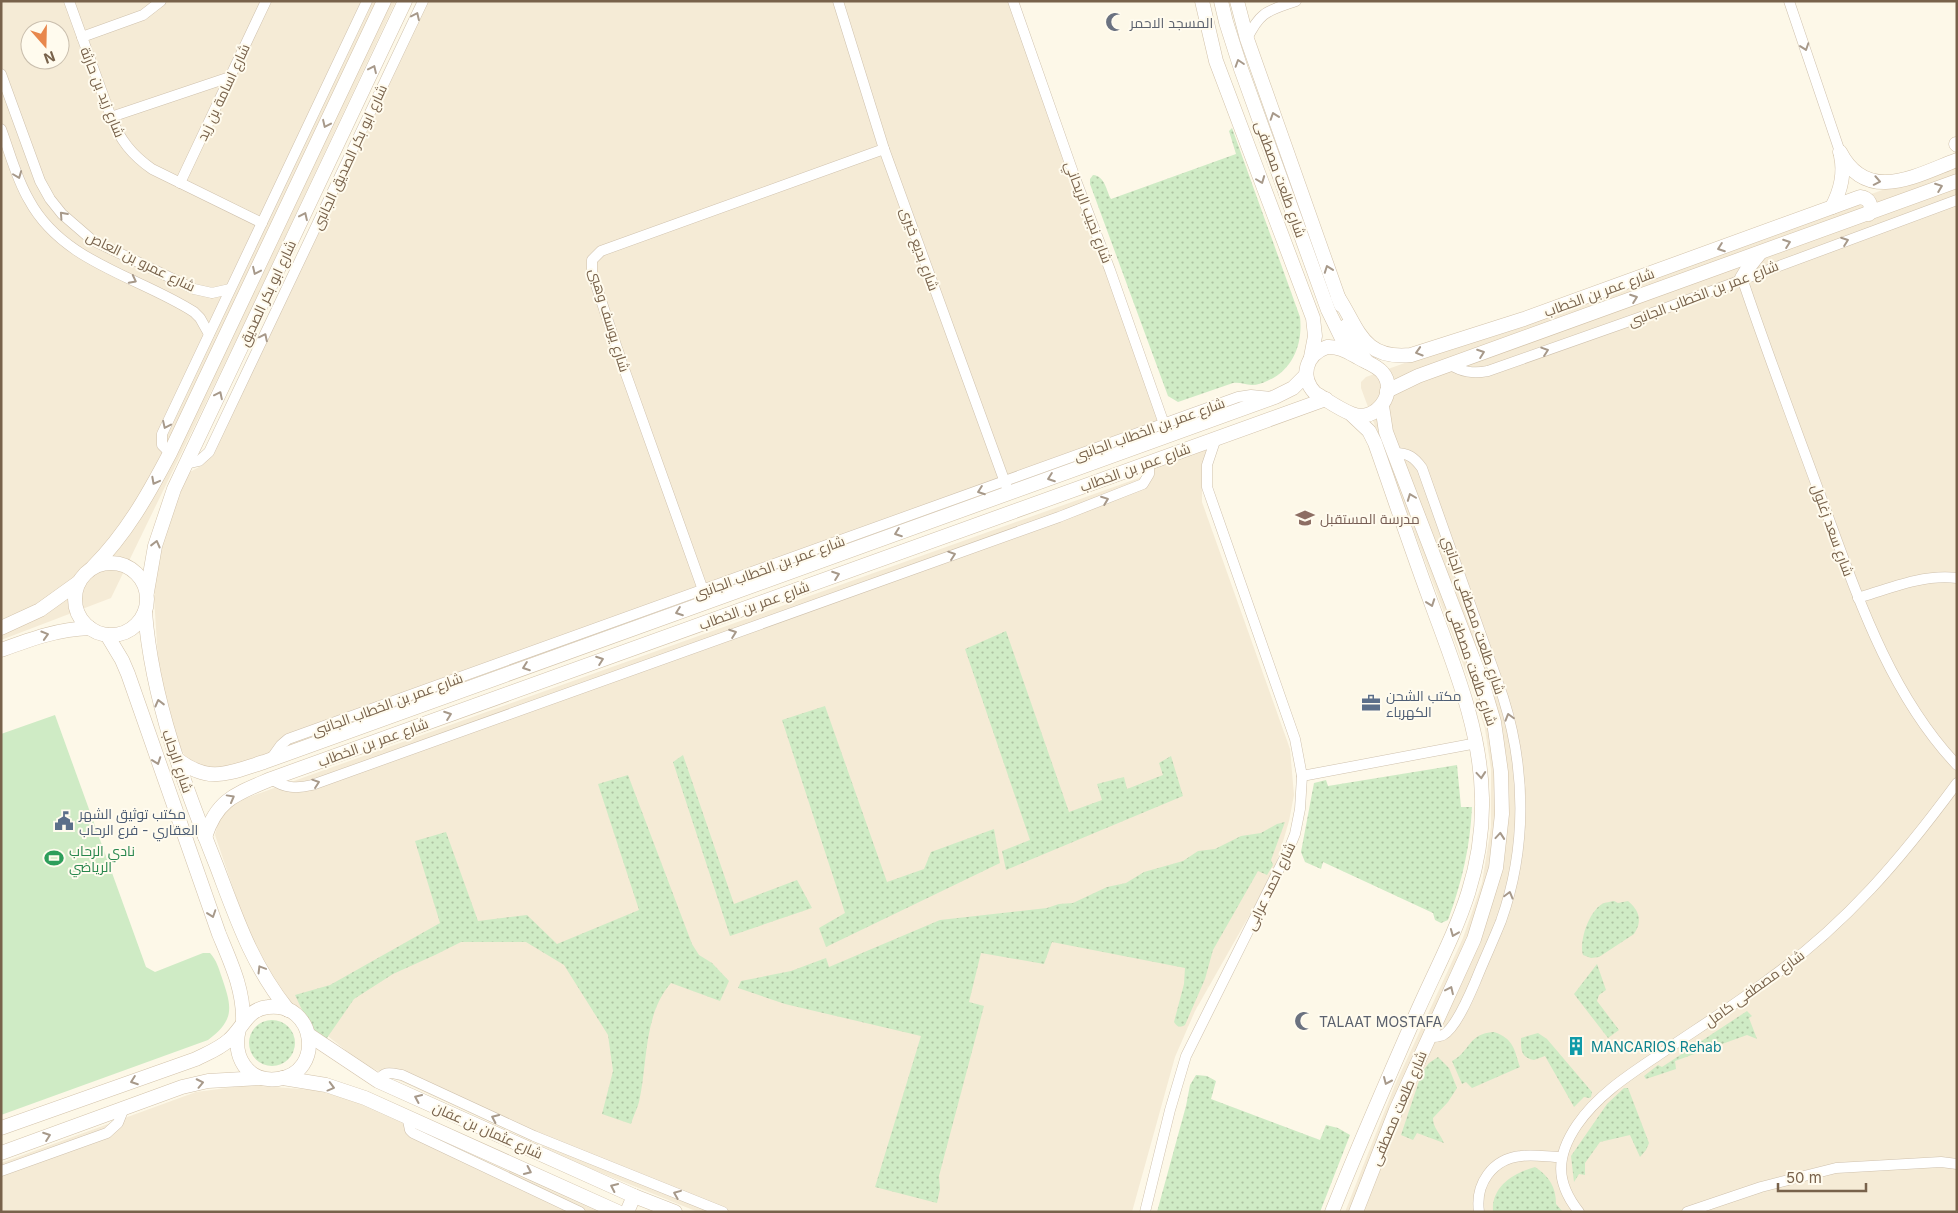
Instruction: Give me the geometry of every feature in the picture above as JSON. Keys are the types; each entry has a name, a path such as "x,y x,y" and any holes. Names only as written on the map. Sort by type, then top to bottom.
{"street":[{"name":"شارع زيد بن حارثة","path":"69,1 111,117 122,141 139,160 152,169 262,223"},
{"path":"82,36 143,16 161,1"},
{"name":"شارع اسامة بن زيد","path":"180,182 266,1"},
{"path":"170,453 162,445 162,434 367,1"},
{"name":"شارع ابو بكر الصديق","path":"93,567 116,543 136,516 170,453 384,1"},
{"name":"شارع ابو بكر الصديق","path":"147,592 159,529 174,489 406,1"},
{"name":"شارع ابو بكر الصديق الجانبى","path":"186,464 199,461 209,452 423,1"},
{"name":"شارع بديع خيرى","path":"838,1 884,148 1007,488"},
{"name":"شارع نجيب الريحاني","path":"1013,1 1164,424"},
{"name":"شارع طلعت مصطفى","path":"1202,1 1216,61 1313,318 1315,336 1311,357"},
{"name":"شارع طلعت مصطفى","path":"1221,1 1241,69 1328,310 1350,354"},
{"path":"1237,1 1247,39 1338,297 1349,335 1367,362"},
{"path":"1247,39 1255,22 1264,14 1296,1"},
{"path":"1789,1 1840,152 1843,171 1842,181 1832,207"},
{"name":"شارع عمرو بن العاص","path":"1,74 40,181 50,199 76,228 92,240 194,289 212,293 230,289"},
{"path":"111,117 230,77"},
{"name":"شارع عمرو بن العاص","path":"1,129 24,192 38,216 50,229 75,251 194,312 200,318 209,334"},
{"name":"شارع يوسف وهبى","path":"703,590 622,363 592,273 592,260 601,251 884,148"},
{"path":"1840,152 1848,166 1860,176 1874,182 1883,183 1899,181 1957,160"},
{"name":"شارع عمر بن الخطاب","path":"1388,391 1409,379 1449,364 1869,214 1957,180"},
{"name":"شارع عمر بن الخطاب","path":"1338,297 1356,330 1368,344 1384,353 1411,355 1524,319 1860,196 1870,202 1869,214"},
{"name":"شارع عمر بن الخطاب الجانبى","path":"1449,364 1465,372 1488,372 1957,200"},
{"path":"1742,278 1760,252"},
{"name":"شارع سعد زغلول","path":"1742,278 1765,347 1858,598 1888,663 1913,709 1927,730 1957,765"},
{"path":"1333,347 1350,354 1381,370 1386,380 1388,391 1382,406 1371,413 1358,416 1352,414 1315,393 1310,388 1306,376 1308,362 1311,357 1321,349 1333,347"},
{"name":"شارع عمر بن الخطاب","path":"178,760 190,769 206,774 222,775 271,759 780,576 1007,488 1275,397 1293,388 1306,376"},
{"name":"شارع عمر بن الخطاب الجانبى","path":"271,759 281,745 288,740 703,590 1007,488 1164,424 1238,397 1251,395 1275,397"},
{"name":"شارع عمر بن الخطاب","path":"205,838 209,824 223,803 271,779 1326,399"},
{"name":"شارع طلعت مصطفى","path":"1356,1212 1396,1110 1474,939 1496,868 1502,814 1501,772 1494,722 1482,682 1386,432 1382,406"},
{"name":"شارع طلعت مصطفى","path":"1332,1212 1365,1130 1421,1003 1452,940 1468,898 1478,858 1482,814 1481,774 1477,743 1463,690 1375,442 1369,431 1352,414"},
{"name":"شارع احمد عرابى","path":"1145,1212 1167,1119 1186,1056 1289,849 1299,818 1302,776 1295,739 1207,487 1208,465 1216,438"},
{"name":"شارع طلعت مصطفى الجانبي","path":"1395,453 1405,453 1411,456 1422,468 1503,697 1511,722 1520,774 1521,801 1518,846 1512,884 1501,920 1471,990 1453,1026 1442,1035 1428,1038"},
{"path":"271,779 280,785 291,788 302,788 312,785 1059,517 1143,484 1149,474 1149,463"},
{"path":"1419,568 1436,562"},
{"path":"1,650 61,630 90,628 107,635 126,632 134,627 145,612 147,602 147,592 142,579 132,569 120,563 106,563 93,567 79,582 75,592 75,602 80,616 90,628"},
{"path":"780,576 787,593"},
{"path":"1858,598 1926,578 1957,578"},
{"path":"1,628 40,610 79,582"},
{"name":"شارع الرحاب","path":"145,612 148,645 157,695 205,838 248,948 288,1010"},
{"name":"شارع الرحاب","path":"107,635 128,674 216,926 232,964 244,1005 241,1026"},
{"path":"1302,776 1477,743"},
{"name":"شارع مصطفى كامل","path":"1561,1157 1577,1126 1615,1085 1770,979 1839,922 1891,869 1926,826 1957,783"},
{"path":"1,1128 196,1059 218,1049 254,1012 268,1007 288,1010 297,1016 309,1034 307,1056 293,1074 283,1078 276,1080 262,1078 208,1081 182,1086 1,1153"},
{"path":"241,1026 236,1039 240,1059 245,1067 262,1078"},
{"name":"شارع عثمان بن عفان","path":"309,1034 378,1080 634,1196 675,1212"},
{"path":"378,1080 386,1072 402,1075 534,1136 723,1212"},
{"name":"شارع عثمان بن عفان","path":"283,1078 326,1085 346,1091 407,1116 618,1212"},
{"path":"1,1171 107,1133 118,1123 124,1108"},
{"path":"407,1116 410,1130 413,1134 580,1212"},
{"path":"1479,1212 1479,1192 1483,1179 1500,1162 1523,1155 1561,1157 1561,1174 1566,1190 1579,1212"},
{"path":"1687,1212 1761,1187 1836,1168 1941,1162 1957,1164"},
{"path":"627,1212 634,1196"}],"shaded area":[{"path":"1,1 396,1 244,324 111,598 1,640"},
{"path":"428,1 1008,1 1049,118 1107,271 1162,432 1012,487 695,598 230,769 205,769 187,760 175,737 159,675 154,597 157,566 168,519 188,473 201,466 212,455"},
{"path":"1957,163 1957,1212 1345,1212 1395,1085 1463,938 1482,883 1491,827 1491,769 1485,729 1473,691 1361,388 1361,382 1366,377"},
{"path":"1223,443 1217,447 1202,475 1202,502 1290,749 1294,795 1289,821 1274,872 1195,1011 1175,1057 1132,1212 698,1212 592,1169 363,1064 305,1018 279,989 250,938 215,835 218,823 226,810 238,801 1150,474 1152,468"},
{"path":"249,1085 314,1090 349,1099 599,1212 1,1212 1,1163 196,1092"}],"green space":[{"path":"1232,128 1300,317 1300,337 1290,363 1284,370 1265,382 1256,385 1233,383 1178,402 1168,396 1090,184 1090,179 1093,175 1100,178 1105,184 1111,199 1236,154 1229,131"},
{"path":"1006,631 1069,812 1102,800 1097,784 1124,777 1127,789 1163,775 1159,763 1171,756 1183,796 1006,870 1002,851 1030,840 965,649"},
{"path":"825,706 887,882 924,869 931,852 994,829 1000,863 826,947 819,928 845,913 782,720"},
{"name":"نادي الرحاب الرياضي","path":"55,715 146,967 155,972 203,953 210,953 217,965 228,997 229,1012 223,1026 208,1040 1,1115 1,734"},
{"path":"683,755 734,904 797,880 812,908 730,936 673,762"},
{"path":"1457,765 1461,807 1472,807 1464,864 1448,920 1441,923 1435,920 1433,913 1323,862 1321,869 1305,862 1301,852 1314,783 1326,780 1328,786"},
{"path":"628,775 692,944 699,955 712,963 729,981 720,1001 671,983 662,996 651,1024 639,1102 631,1124 602,1114 613,1071 608,1035 564,965 526,942 461,942 393,974 354,999 320,1048 295,995 330,985 440,923 415,841 446,832 478,921 527,915 557,944 639,910 598,784"},
{"path":"1285,822 1271,860 1273,865 1267,875 1258,871 1213,950 1205,979 1183,1026 1176,1025 1174,1022 1184,984 1185,968 1052,942 1044,964 981,953 969,1002 984,1006 939,1176 940,1189 937,1203 875,1187 921,1036 785,1004 738,988 741,981 791,971 826,958 829,967 940,920 1047,908 1059,904 1073,903 1107,887 1126,883 1144,872 1183,861 1198,851 1215,849 1241,836 1261,833 1277,824"},
{"path":"1614,901 1618,903 1628,901 1635,908 1639,916 1637,929 1634,934 1599,957 1591,958 1583,955 1582,942 1586,927 1593,913 1602,904"},
{"path":"1597,964 1606,990 1599,995 1597,1001 1619,1030 1608,1038 1574,994"},
{"path":"1747,1011 1752,1016 1749,1018 1757,1039 1747,1035 1675,1061 1676,1069 1646,1079 1644,1076 1658,1065 1662,1067"},
{"path":"267,1020 277,1020 291,1030 295,1043 291,1056 285,1062 277,1066 267,1066 253,1056 249,1048 249,1038 259,1024"},
{"path":"1494,1032 1506,1038 1512,1045 1520,1067 1472,1088 1466,1082 1462,1084 1452,1061 1474,1039 1485,1033"},
{"path":"1538,1033 1547,1039 1592,1092 1591,1097 1584,1097 1574,1107 1545,1056 1534,1060 1524,1055 1521,1038"},
{"path":"1438,1057 1449,1068 1457,1088 1448,1102 1433,1118 1435,1128 1444,1143 1417,1133 1413,1140 1401,1135 1422,1072 1429,1063"},
{"path":"1196,1075 1207,1076 1216,1081 1211,1099 1320,1140 1326,1125 1338,1128 1350,1135 1320,1212 1157,1212 1190,1085"},
{"path":"1624,1088 1628,1088 1649,1143 1646,1150 1640,1157 1630,1135 1600,1142 1585,1163 1585,1175 1579,1174 1574,1182 1571,1156 1607,1104"},
{"path":"1535,1167 1551,1182 1555,1192 1556,1204 1563,1212 1493,1212 1493,1203 1496,1195 1505,1182 1519,1173"}],"place":[{"name":"المسجد الاحمر","path":"1115,22"},
{"name":"مدرسة المستقبل","path":"1305,518"},
{"name":"مكتب الشحن الكهرباء","path":"1371,703"},
{"name":"مكتب توثيق الشهر العقاري - فرع الرحاب","path":"64,821"},
{"name":"نادي الرحاب الرياضي","path":"54,858"},
{"name":"TALAAT MOSTAFA","path":"1304,1021"},
{"name":"MANCARIOS Rehab","path":"1576,1046"}]}
